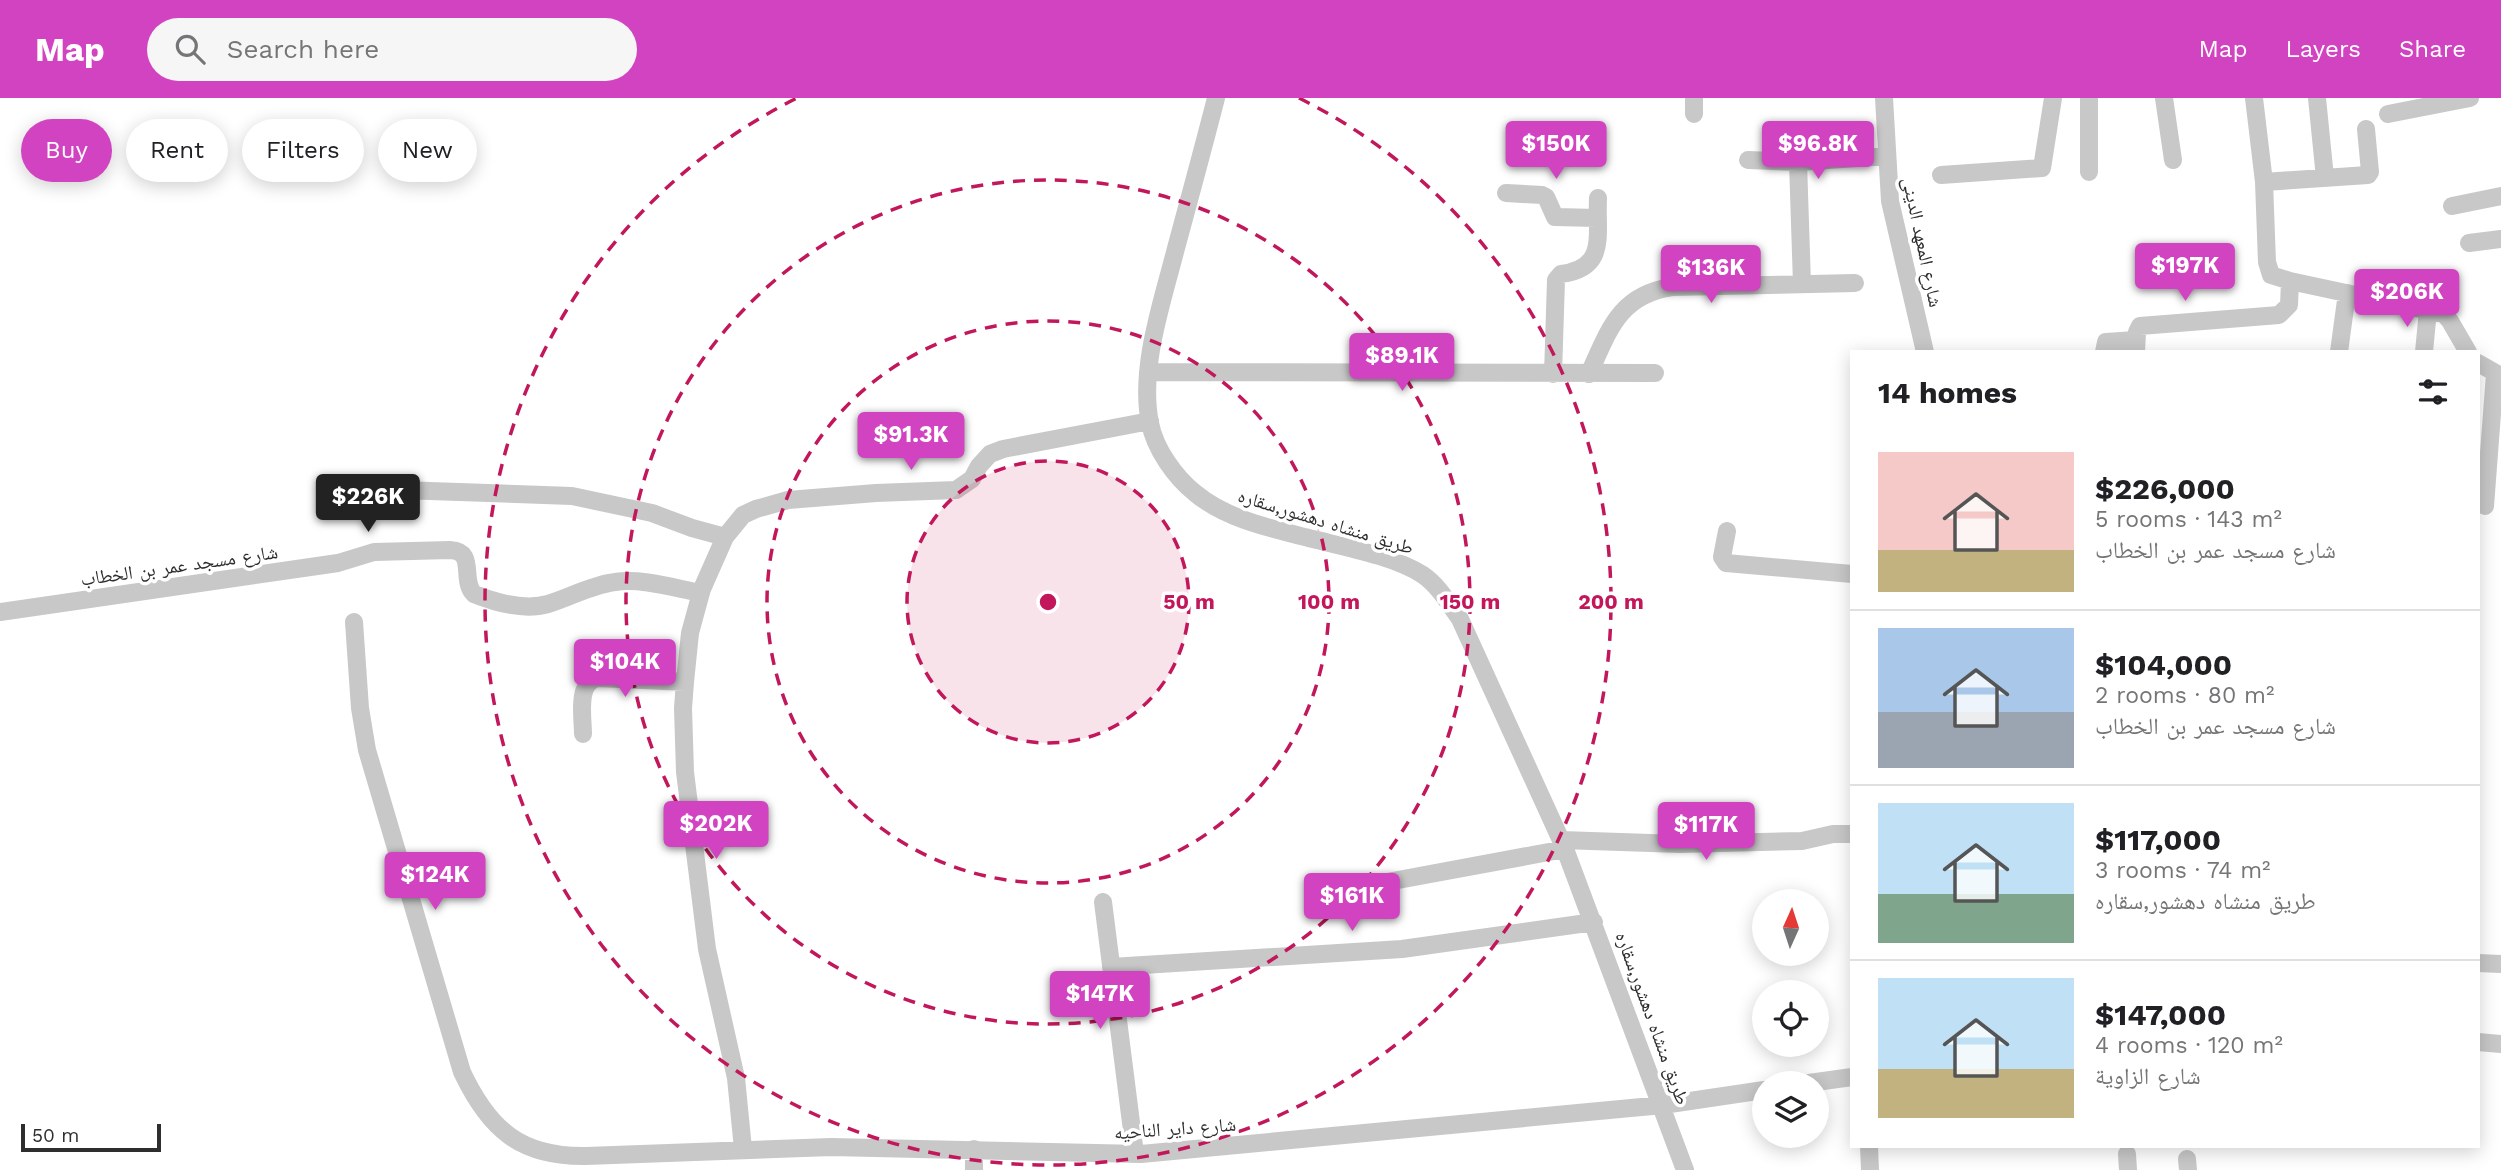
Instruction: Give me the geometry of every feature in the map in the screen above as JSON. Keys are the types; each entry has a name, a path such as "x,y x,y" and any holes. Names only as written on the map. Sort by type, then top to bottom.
{"street":[{"name":"طريق منشاه دهشور,سقاره","path":"1216,98 1157,321 1150,372 1150,421 1154,438 1180,479 1216,507 1280,530 1409,567 1424,575 1438,588 1460,619 1563,844 1663,1105 1685,1170"},
{"name":"شارع المعهد الدينى","path":"1884,98 1892,211 1925,350"},
{"path":"1941,175 2042,168 2053,98"},
{"path":"2089,98 2089,172"},
{"path":"2164,98 2173,160"},
{"path":"2253,98 2264,181 2268,270 2276,278 2444,314 2467,350"},
{"path":"2317,98 2325,178"},
{"path":"2388,114 2470,98"},
{"path":"2264,181 2365,176 2370,172 2366,130"},
{"path":"1748,160 1798,162 1887,156"},
{"path":"1798,162 1801,284"},
{"path":"1506,193 1542,195 1546,197 1555,217 1597,218"},
{"path":"2452,206 2501,196"},
{"path":"1553,373 1556,280 1561,274 1580,269 1593,260 1596,251 1598,198"},
{"path":"2469,243 2501,239"},
{"path":"2104,350 2106,342 2136,346 2140,326 2278,315 2289,305 2290,281"},
{"path":"1589,374 1614,321 1625,307 1654,289 1856,283"},
{"path":"2339,350 2347,293"},
{"path":"2424,350 2428,310"},
{"path":"2480,364 2498,375 2488,506"},
{"path":"1150,372 1655,373"},
{"path":"743,1149 736,1078 719,1013 702,918 685,772 683,708 690,633 701,593 725,537 743,515 762,506 800,499 956,490 972,479 990,454 1003,449 1150,421"},
{"path":"371,489 548,493 572,496 652,513 725,537"},
{"path":"1727,531 1722,557 1726,563 1850,574"},
{"name":"شارع مسجد عمر بن الخطاب","path":"0,612 338,563 374,552 458,550 464,554 467,561 468,583 474,594 518,606 547,604 590,587 619,581 701,593"},
{"name":"شارع داير الناحيه","path":"354,622 358,697 367,750 462,1072 485,1115 501,1131 541,1152 586,1156 831,1147 974,1149 1139,1159 1663,1105 1752,1092"},
{"path":"583,734 584,688 590,680 598,678 685,682"},
{"path":"1371,885 1563,844 1802,841 1833,834 1850,834"},
{"path":"1103,902 1139,1159"},
{"path":"1111,967 1402,949 1594,922"},
{"path":"2480,963 2501,964"},
{"path":"2480,1042 2501,1044"},
{"path":"1829,1080 1850,1077"},
{"path":"1869,1148 1870,1170"},
{"path":"974,1149 974,1170"}]}
